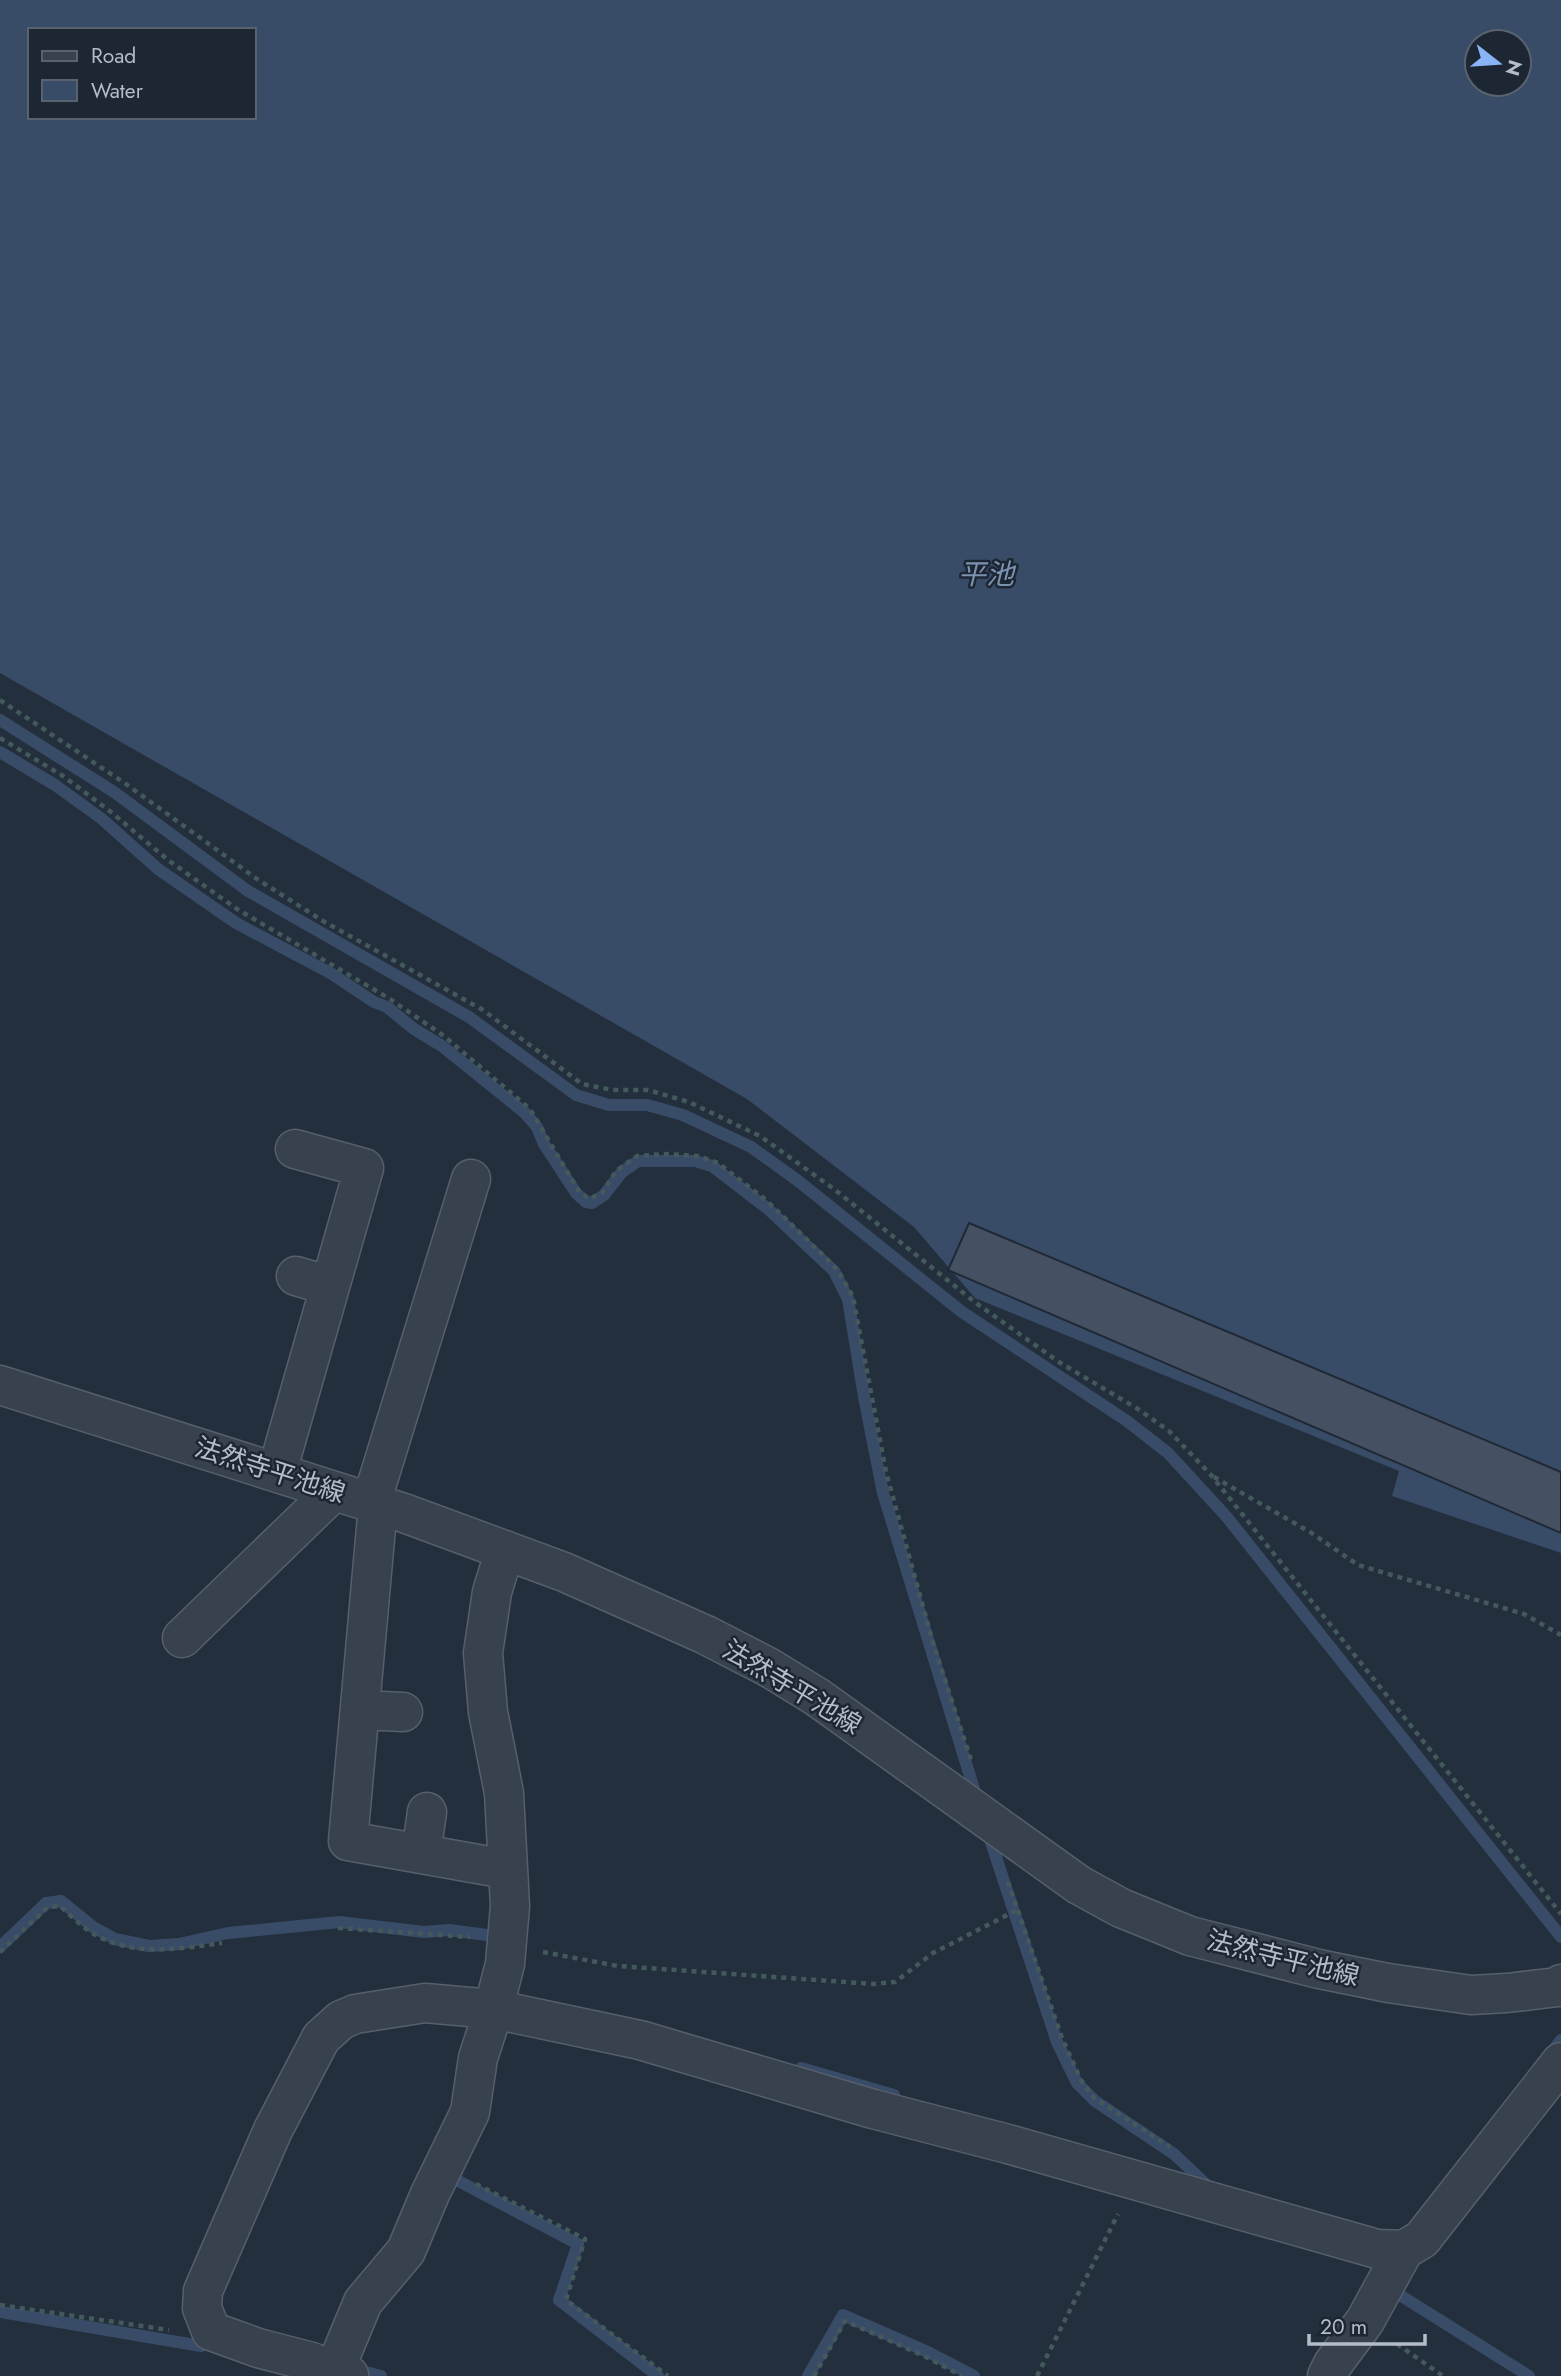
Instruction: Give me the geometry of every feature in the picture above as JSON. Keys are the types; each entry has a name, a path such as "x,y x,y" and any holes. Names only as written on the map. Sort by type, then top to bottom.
{"street":[{"path":"277,1472 313,1281 364,1168 295,1149"},
{"path":"471,1179 374,1504 348,1841 506,1868"},
{"name":"法然寺平池線","path":"0,1385 374,1504 505,1550 631,1601 768,1667 817,1696 1079,1885 1121,1908 1190,1936 1319,1969 1449,1992 1471,1995 1560,1987"},
{"path":"182,1638 334,1491"},
{"path":"505,1550 492,1592 483,1653 488,1712 504,1793 509,1906 505,1964 493,2009 478,2058 470,2112 406,2251 363,2302 333,2374 312,2362 258,2348 211,2331 202,2308 203,2291 273,2130 321,2038 348,2017 425,2003 493,2009 640,2040 873,2109 1377,2249 1404,2250"},
{"path":"359,1710 403,1712"},
{"path":"421,1854 427,1812"},
{"path":"1327,2376 1364,2321 1404,2250 1422,2239 1561,2062"}],"path":[{"path":"0,700 126,784 257,880 323,921 483,1010 582,1084 613,1090 648,1090 688,1102 760,1136 834,1189 976,1303 1059,1362 1138,1409 1169,1431 1211,1475 1561,1914"},
{"path":"0,738 63,776 168,860 237,909 390,999 444,1036 530,1109 578,1190 589,1199 602,1193 616,1171 637,1156 698,1156 719,1163 766,1200 839,1272 853,1297 886,1472 933,1643 967,1743 1017,1910 1062,2038 1081,2080 1094,2098 1177,2151"},
{"path":"1211,1475 1310,1532 1357,1564 1524,1614 1561,1635"},
{"path":"0,1952 48,1907 60,1906 90,1931 114,1943 149,1951 222,1943"},
{"path":"338,1928 460,1936 618,1966 874,1984 895,1982 933,1953 1017,1910"},
{"path":"444,2168 585,2239 566,2300 668,2376"},
{"path":"1037,2376 1123,2204 1142,2182"},
{"path":"0,2305 192,2334 211,2331"},
{"path":"814,2376 845,2321 962,2376"},
{"path":"1364,2321 1443,2376"}],"water":[{"name":"平池","path":"0,0 1561,0 1561,1553 1392,1496 1399,1471 975,1298 914,1227 747,1099 0,673"}],"building":[{"path":"969,1223 1561,1472 1561,1533 948,1270"}],"waterway":[{"path":"0,720 114,792 248,891 469,1017 576,1095 609,1105 647,1105 683,1115 751,1147 797,1180 962,1312 1127,1421 1168,1453 1226,1516 1561,1937"},
{"path":"0,752 55,785 102,819 158,869 236,923 332,974 374,1002 387,1007 414,1029 442,1046 525,1113 537,1127 544,1144 576,1193 586,1202 592,1203 604,1195 622,1172 638,1161 695,1161 712,1166 768,1209 834,1271 848,1299 883,1493 977,1799"},
{"path":"988,1833 1057,2042 1077,2083 1095,2101 1174,2154 1209,2187"},
{"path":"0,1947 46,1903 61,1901 93,1927 115,1939 149,1946 179,1944 228,1933 339,1922 424,1932 449,1930 502,1937"},
{"path":"1548,2057 1561,2040"},
{"path":"801,2068 894,2095"},
{"path":"448,2173 447,2175 578,2244 559,2300 658,2376"},
{"path":"1391,2301 1395,2292 1529,2376"},
{"path":"0,2312 201,2346 206,2343"},
{"path":"808,2376 843,2315 928,2352 974,2376"},
{"path":"354,2369 381,2376"}]}
